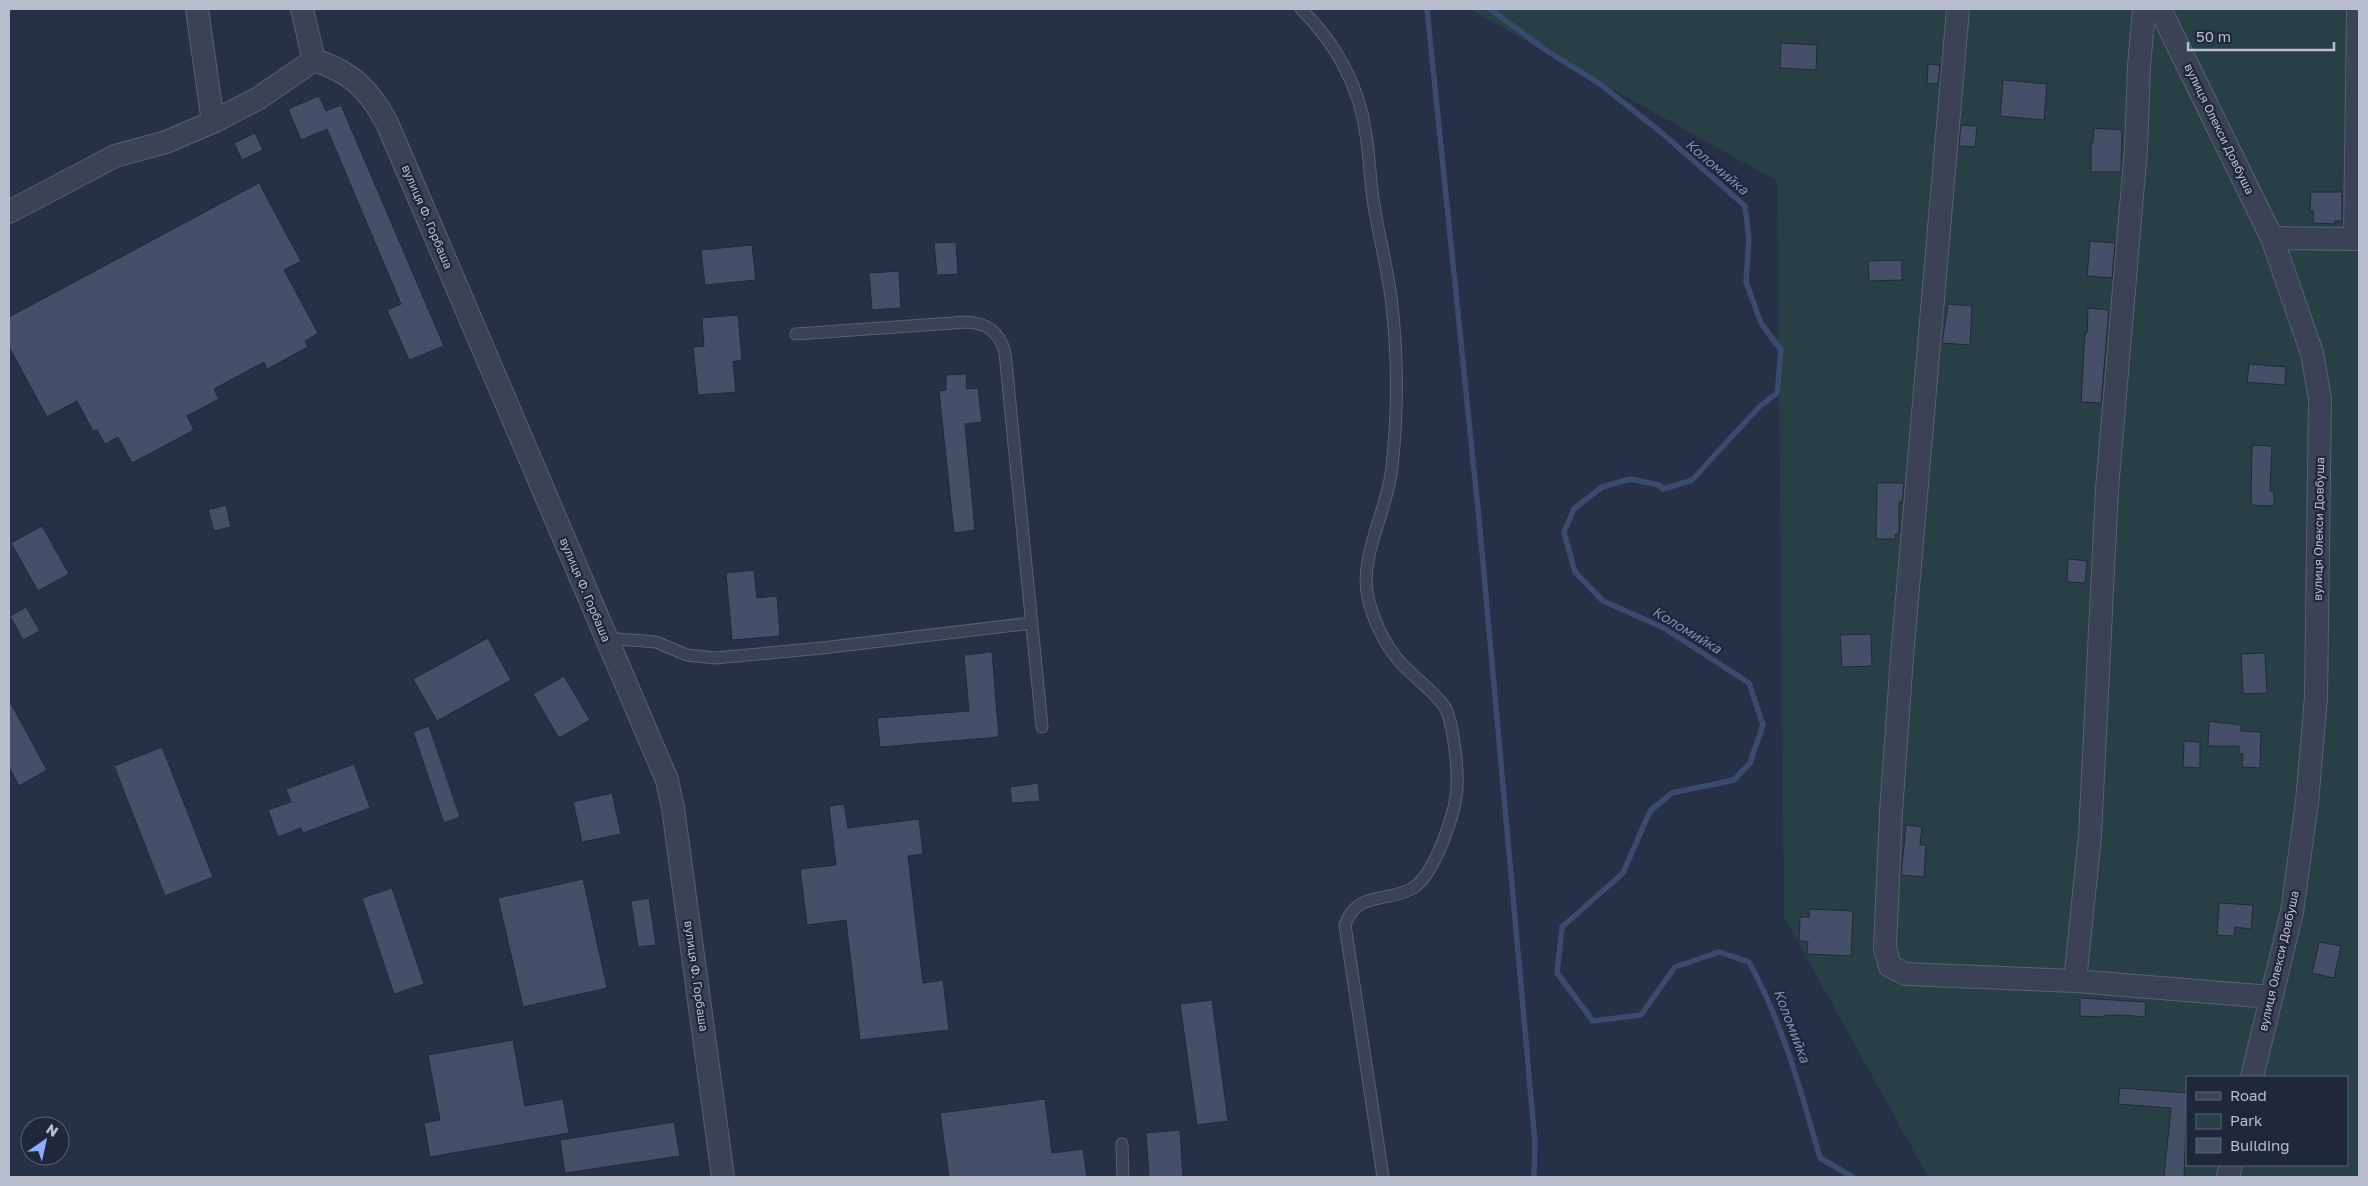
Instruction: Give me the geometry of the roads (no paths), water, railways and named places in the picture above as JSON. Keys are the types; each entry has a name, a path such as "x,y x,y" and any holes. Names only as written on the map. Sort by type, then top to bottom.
{"street":[{"path":"197,9 213,122"},
{"path":"9,212 115,156 166,142 213,122 259,98 314,60 302,9"},
{"path":"1958,9 1902,657 1891,812 1885,948 1890,966 1906,974 2075,982 2271,997"},
{"path":"2075,982 2090,835 2107,489 2136,149 2139,66 2144,9"},
{"name":"вулиця Олекси Довбуша","path":"2160,9 2272,238 2312,353 2321,416 2316,697 2308,792 2292,912 2252,1076"},
{"path":"2272,238 2357,239 2358,9"},
{"name":"вулиця Ф. Горбаша","path":"314,60 329,65 356,81 369,93 387,123 670,791 723,1177"}],"lane":[{"path":"1301,9 1318,26 1344,63 1358,102 1366,132 1374,203 1392,299 1396,378 1392,469 1384,510 1366,571 1368,594 1376,619 1398,661 1444,707 1451,721 1458,786 1446,830 1424,877 1402,894 1369,900 1356,906 1348,913 1345,924 1383,1177"},
{"path":"796,334 967,322 985,325 999,336 1005,353 1042,727"},
{"path":"606,638 656,642 687,655 716,658 822,648 1032,623"},
{"path":"1122,1144 1123,1177"}],"waterway":[{"path":"1427,9 1480,529 1535,1142 1534,1177"},
{"name":"Коломийка","path":"1490,9 1544,49 1600,84 1662,133 1745,206 1749,239 1746,282 1761,323 1781,350 1777,393 1759,407 1692,480 1663,489 1659,485 1630,479 1602,487 1574,509 1564,532 1575,572 1603,601 1664,628 1749,683 1763,725 1750,763 1734,780 1672,793 1650,811 1623,873 1562,927 1557,973 1593,1021 1641,1015 1675,967 1719,952 1749,962 1772,1009 1798,1083 1820,1158 1853,1177"}]}
